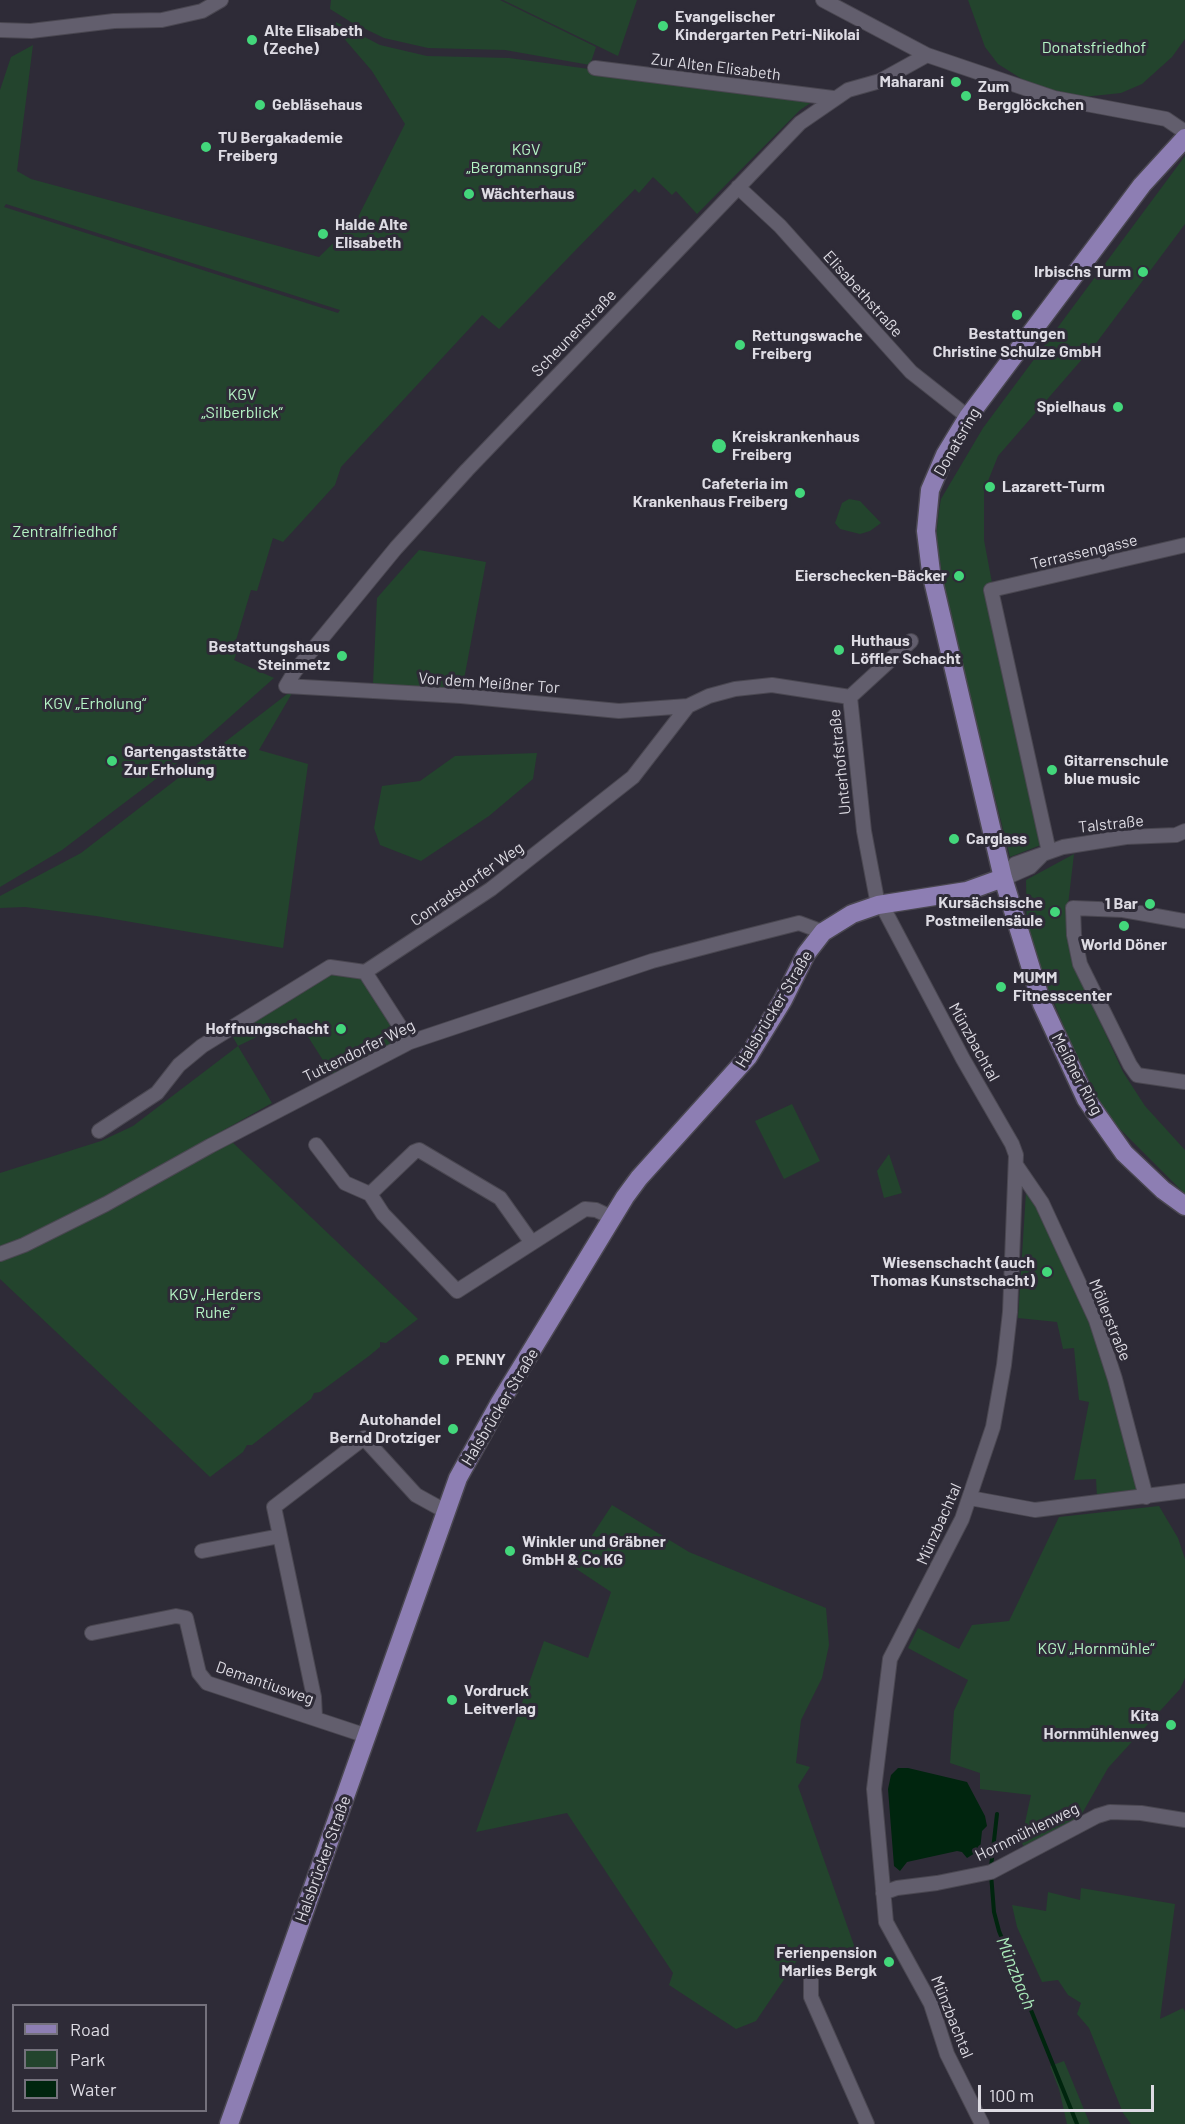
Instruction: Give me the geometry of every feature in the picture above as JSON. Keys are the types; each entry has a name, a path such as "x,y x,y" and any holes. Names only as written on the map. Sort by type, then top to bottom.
{"main road":[{"name":"Donatsring","path":"1003,878 931,572 926,531 930,489 945,454 968,417 1142,185 1185,138"},
{"name":"Halsbrücker Straße","path":"229,2124 458,1478 499,1404 613,1218 639,1178 748,1057 783,1000 806,954 824,932 852,914 881,904 967,891 1003,878"},
{"name":"Meißner Ring","path":"1003,878 1042,1004 1086,1099 1124,1153 1163,1190 1185,1206"}],"street":[{"path":"0,30 31,31 114,21 162,20 202,11 221,0"},
{"path":"823,0 927,55 1054,98 1166,119 1185,132"},
{"name":"Scheunenstraße","path":"286,686 295,671 396,548 448,491 800,123 833,98 848,90 880,81 927,55"},
{"name":"Zur Alten Elisabeth","path":"595,68 833,98"},
{"name":"Elisabethstraße","path":"738,187 780,226 910,372 968,417"},
{"name":"Terrassengasse","path":"1045,854 991,590 1185,545"},
{"name":"Unterhofstraße","path":"881,904 864,831 850,697 911,641"},
{"path":"688,706 709,696 735,689 772,685 850,697"},
{"name":"Vor dem Meißner Tor","path":"286,686 461,696 619,711 688,706"},
{"name":"Conradsdorfer Weg","path":"365,972 492,889 611,797 649,759 688,706"},
{"name":"Talstraße","path":"1003,878 1015,864 1029,857 1079,843 1126,837 1176,835 1185,831"},
{"name":"Münzbachtal","path":"881,904 1012,1144 1016,1165 1010,1312 1004,1365 993,1427 970,1498 950,1544 894,1651 887,1670 874,1789 886,1922 931,2004 947,2054 982,2124"},
{"path":"1185,921 1124,910 1073,908 1074,935 1080,964 1137,1075 1185,1082"},
{"name":"Tuttendorfer Weg","path":"0,1254 24,1245 106,1204 210,1146 410,1042 652,961 718,943 799,923 824,932"},
{"path":"99,1131 156,1093 179,1065 202,1046 330,967 365,972 410,1042"},
{"path":"316,1145 345,1183 370,1194 383,1214 457,1292 585,1209 596,1210 613,1218"},
{"path":"370,1194 414,1152 419,1150 500,1198 532,1243"},
{"name":"Möllerstraße","path":"1016,1165 1042,1203 1096,1320 1115,1379 1146,1497"},
{"path":"315,1717 315,1697 274,1507 364,1438 416,1496 445,1510"},
{"path":"970,1498 1035,1510 1185,1491"},
{"path":"202,1551 280,1536"},
{"name":"Demantiusweg","path":"92,1633 176,1616 186,1618 199,1673 207,1683 315,1717 366,1736"},
{"name":"Hornmühlenweg","path":"883,1893 897,1888 982,1874 1000,1867 1097,1816 1110,1812 1141,1813 1185,1820"},
{"path":"811,1973 811,1997 867,2124"}],"green space":[{"path":"331,0 500,0 596,47 590,65 505,50 428,48 384,38 351,22 330,9"},
{"path":"503,0 637,0 618,56"},
{"name":"Donatsfriedhof","path":"968,0 1185,0 1185,39 1172,57 1142,84 1121,93 1083,97 1033,86 998,64 985,47"},
{"path":"336,22 380,45 427,56 509,58 815,100 800,110 697,214 676,191 672,195 653,177 639,193 635,189 499,329 482,315 341,467 335,485 283,542 273,538 257,591 251,590 234,647 238,649 234,660 274,678 185,757 62,850 0,887 0,90 11,57 33,45 17,171 31,179 319,257 356,221 405,124 372,71 335,28","holes":["6,204 340,310 338,313 4,207"]},
{"path":"1185,156 1185,224 1097,342 998,456 984,491 984,540 1041,845 1010,857 949,615 936,537 941,499 983,428"},
{"path":"849,499 860,501 881,523 870,531 860,534 840,529 835,523 842,503"},
{"path":"419,550 486,562 462,690 373,684 377,598"},
{"path":"295,688 259,750 308,764 283,948 96,916 25,907 0,908 0,896 81,853"},
{"path":"537,753 533,779 489,816 421,861 380,845 374,828 382,786 420,781 455,756"},
{"path":"1074,854 1068,905 1071,958 1123,1072 1145,1106 1185,1150 1185,1194 1114,1123 1085,1079 1027,936 1026,880"},
{"path":"330,967 365,972 410,1042 335,1079 296,1018 238,1046 229,1030"},
{"path":"238,1046 272,1103 57,1224 0,1249 0,1173 101,1141 133,1126"},
{"path":"792,1104 820,1161 784,1179 755,1121"},
{"name":"KGV „Herders Ruhe“","path":"229,1139 418,1319 386,1343 380,1342 380,1347 369,1356 320,1392 314,1393 311,1399 252,1445 247,1445 243,1452 210,1477 0,1279 0,1257"},
{"path":"889,1154 902,1193 884,1198 877,1171"},
{"path":"1031,1190 1095,1331 1140,1490 1097,1497 1096,1479 1074,1480 1089,1402 1079,1400 1074,1348 1063,1349 1057,1322 1018,1318 1026,1192"},
{"path":"612,1505 689,1552 826,1608 829,1645 822,1678 801,1720 796,1763 810,1767 798,1786 855,1948 804,1950 756,2021 736,2029 669,1985 673,1973 567,1813 476,1832 544,1641 588,1658 611,1592 572,1566"},
{"name":"KGV „Hornmühle“","path":"1159,1506 1178,1538 1185,1559 1185,1678 1180,1689 1108,1768 1079,1819 1024,1847 1021,1841 1031,1795 980,1789 980,1773 950,1763 954,1711 968,1680 908,1648 918,1628 959,1649 972,1625 1009,1621 1059,1517"},
{"path":"1081,1888 1175,1904 1160,2019 1183,2008 1185,2012 1185,2124 1131,2124 1123,2113 1089,2028 1077,2014 1081,2003 1068,1995 1058,1980 1042,1982 1017,1927 1012,1905 1046,1911 1048,1892 1080,1900"},
{"path":"1064,2061 1090,2124 1067,2124 1059,2089 1050,2066"}],"water":[{"path":"898,1768 908,1768 967,1782 985,1816 987,1826 982,1831 980,1850 967,1858 962,1852 957,1851 907,1862 900,1871 894,1866 888,1789 891,1775"}],"waterway":[{"name":"Münzbach","path":"991,1867 997,1814"},
{"name":"Münzbach","path":"991,1874 994,1912 999,1931 1077,2124"}],"place":[{"name":"Evangelischer Kindergarten Petri-Nikolai","path":"663,26"},
{"name":"Alte Elisabeth (Zeche)","path":"252,40"},
{"name":"Maharani","path":"956,82"},
{"name":"Zum Bergglöckchen","path":"966,96"},
{"name":"Gebläsehaus","path":"260,105"},
{"name":"TU Bergakademie Freiberg","path":"206,147"},
{"name":"Wächterhaus","path":"469,194"},
{"name":"Halde Alte Elisabeth","path":"323,234"},
{"name":"Irbischs Turm","path":"1143,272"},
{"name":"Bestattungen Christine Schulze GmbH","path":"1017,315"},
{"name":"Rettungswache Freiberg","path":"740,345"},
{"name":"Spielhaus","path":"1118,407"},
{"name":"Kreiskrankenhaus Freiberg","path":"719,446"},
{"name":"Lazarett-Turm","path":"990,487"},
{"name":"Cafeteria im Krankenhaus Freiberg","path":"800,493"},
{"name":"Eierschecken-Bäcker","path":"959,576"},
{"name":"Huthaus Löffler Schacht","path":"839,650"},
{"name":"Bestattungshaus Steinmetz","path":"342,656"},
{"name":"Gartengaststätte Zur Erholung","path":"112,761"},
{"name":"Gitarrenschule blue music","path":"1052,770"},
{"name":"Carglass","path":"954,839"},
{"name":"1 Bar","path":"1150,904"},
{"name":"Kursächsische Postmeilensäule","path":"1055,912"},
{"name":"World Döner","path":"1124,926"},
{"name":"MUMM Fitnesscenter","path":"1001,987"},
{"name":"Hoffnungschacht","path":"341,1029"},
{"name":"Wiesenschacht (auch Thomas Kunstschacht)","path":"1047,1272"},
{"name":"PENNY","path":"444,1360"},
{"name":"Autohandel Bernd Drotziger","path":"453,1429"},
{"name":"Winkler und Gräbner GmbH & Co KG","path":"510,1551"},
{"name":"Vordruck Leitverlag","path":"452,1700"},
{"name":"Kita Hornmühlenweg","path":"1171,1725"},
{"name":"Ferienpension Marlies Bergk","path":"889,1962"}],"park label":[{"name":"KGV „Bergmannsgruß“","path":"526,159"},
{"name":"KGV „Silberblick“","path":"242,404"},
{"name":"Zentralfriedhof","path":"65,532"},
{"name":"KGV „Erholung“","path":"95,704"}]}
